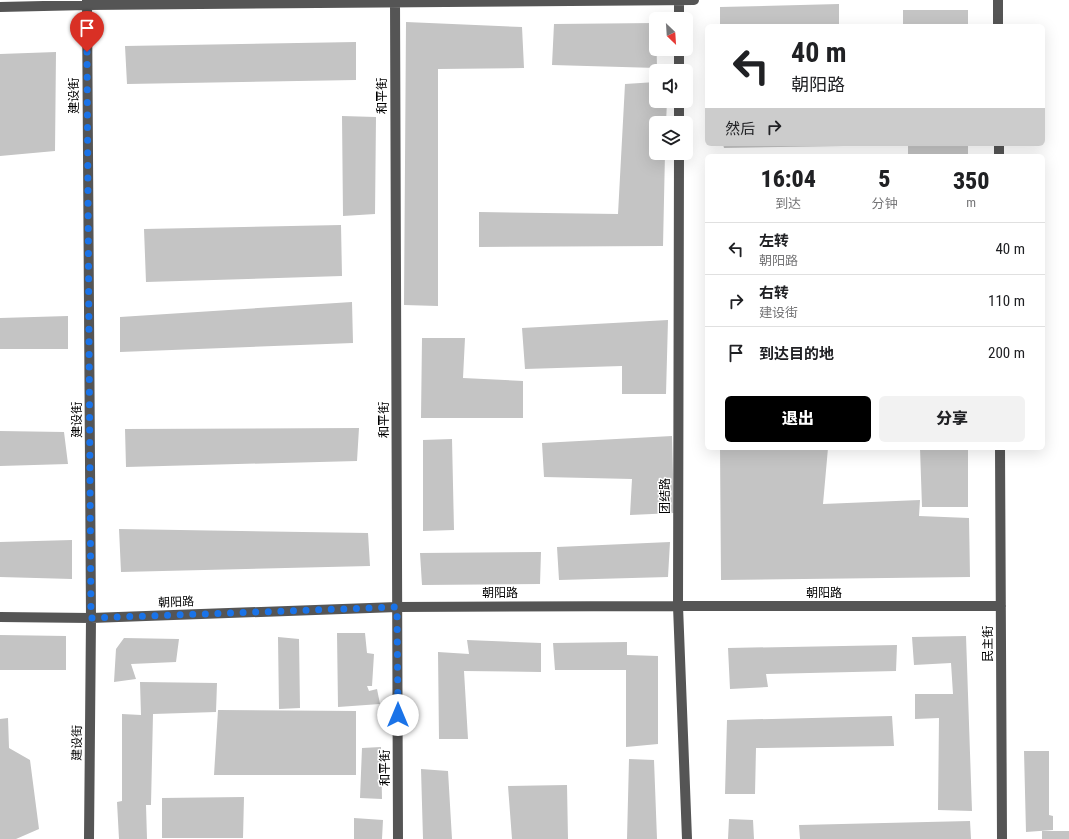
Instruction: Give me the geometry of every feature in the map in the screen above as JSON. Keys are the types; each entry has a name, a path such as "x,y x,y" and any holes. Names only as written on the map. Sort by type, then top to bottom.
{"street":[{"path":"679,0 679,12"},
{"path":"0,7 87,3 694,0"},
{"path":"998,0 998,24"},
{"name":"和平街","path":"395,1 398,839"},
{"name":"建设街","path":"87,3 91,618 89,839"},
{"name":"团结路","path":"679,160 678,606 687,839"},
{"name":"民主街","path":"1000,450 1002,839"},
{"name":"朝阳路","path":"0,617 91,618 397,607 1001,606"}],"building":[{"path":"839,4 839,24 720,24 720,7"},
{"path":"903,10 968,10 968,24 903,24"},
{"path":"406,22 522,27 524,68 438,69 438,306 404,305"},
{"path":"649,23 649,56 657,56 657,64 649,64 649,68 552,65 554,24"},
{"path":"356,42 356,80 127,84 125,46"},
{"path":"56,52 55,151 0,156 0,54"},
{"path":"649,82 649,108 667,108 666,116 649,116 649,160 665,160 663,246 479,247 479,212 618,214 625,84"},
{"path":"342,116 376,117 375,214 343,216"},
{"path":"724,146 844,146 724,148"},
{"path":"908,146 968,146 968,154 908,154"},
{"path":"341,225 342,276 146,282 144,229"},
{"path":"352,302 353,343 120,352 120,317"},
{"path":"68,316 68,349 0,349 0,318"},
{"path":"668,320 666,394 622,394 622,366 525,369 522,328"},
{"path":"422,338 465,338 463,378 523,381 523,418 421,418"},
{"path":"359,428 357,461 126,467 125,429"},
{"path":"0,431 64,432 68,464 0,466"},
{"path":"672,436 674,513 630,515 632,479 544,477 542,443"},
{"path":"452,439 454,530 423,531 423,440"},
{"path":"720,450 828,450 823,504 920,500 919,516 969,518 970,577 721,580"},
{"path":"920,450 968,450 968,507 922,507"},
{"path":"119,529 368,533 370,566 121,572"},
{"path":"72,540 72,579 0,577 0,542"},
{"path":"670,542 668,577 559,580 557,547"},
{"path":"541,552 540,584 422,585 420,553"},
{"path":"337,633 365,633 367,653 374,654 372,686 367,686 369,691 377,689 380,704 338,707"},
{"path":"0,635 66,636 66,670 0,670"},
{"path":"966,636 972,811 938,810 939,718 915,719 915,694 953,694 951,663 914,665 912,637"},
{"path":"278,637 299,639 300,708 279,709"},
{"path":"124,638 179,639 176,662 131,664 136,679 114,682 116,649"},
{"path":"467,640 541,643 541,672 464,671 468,739 439,739 438,652 469,654"},
{"path":"627,642 627,655 658,656 658,744 626,747 626,670 555,670 553,643"},
{"path":"897,645 896,671 766,674 768,687 730,689 728,648"},
{"path":"140,682 217,683 216,712 153,714 151,805 146,805 147,839 119,839 117,802 122,801 122,714 141,715"},
{"path":"218,710 356,711 356,775 214,775"},
{"path":"892,716 894,746 756,748 755,794 725,794 727,720"},
{"path":"8,718 9,748 30,760 39,829 16,839 0,839 0,719"},
{"path":"381,747 382,799 360,798 362,748"},
{"path":"1024,751 1049,751 1049,815 1053,816 1053,830 1026,832"},
{"path":"629,759 654,760 657,839 627,839"},
{"path":"421,769 448,771 452,839 423,839"},
{"path":"567,785 568,839 512,839 508,786"},
{"path":"244,797 243,838 162,838 162,798"},
{"path":"354,818 383,820 382,839 354,839"},
{"path":"729,819 753,820 754,839 728,839"},
{"path":"970,821 971,839 800,839 799,825"},
{"path":"1042,831 1069,831 1069,839 1042,839"}],"route":[{"path":"87,52 91,618 397,607 398,715"}]}
